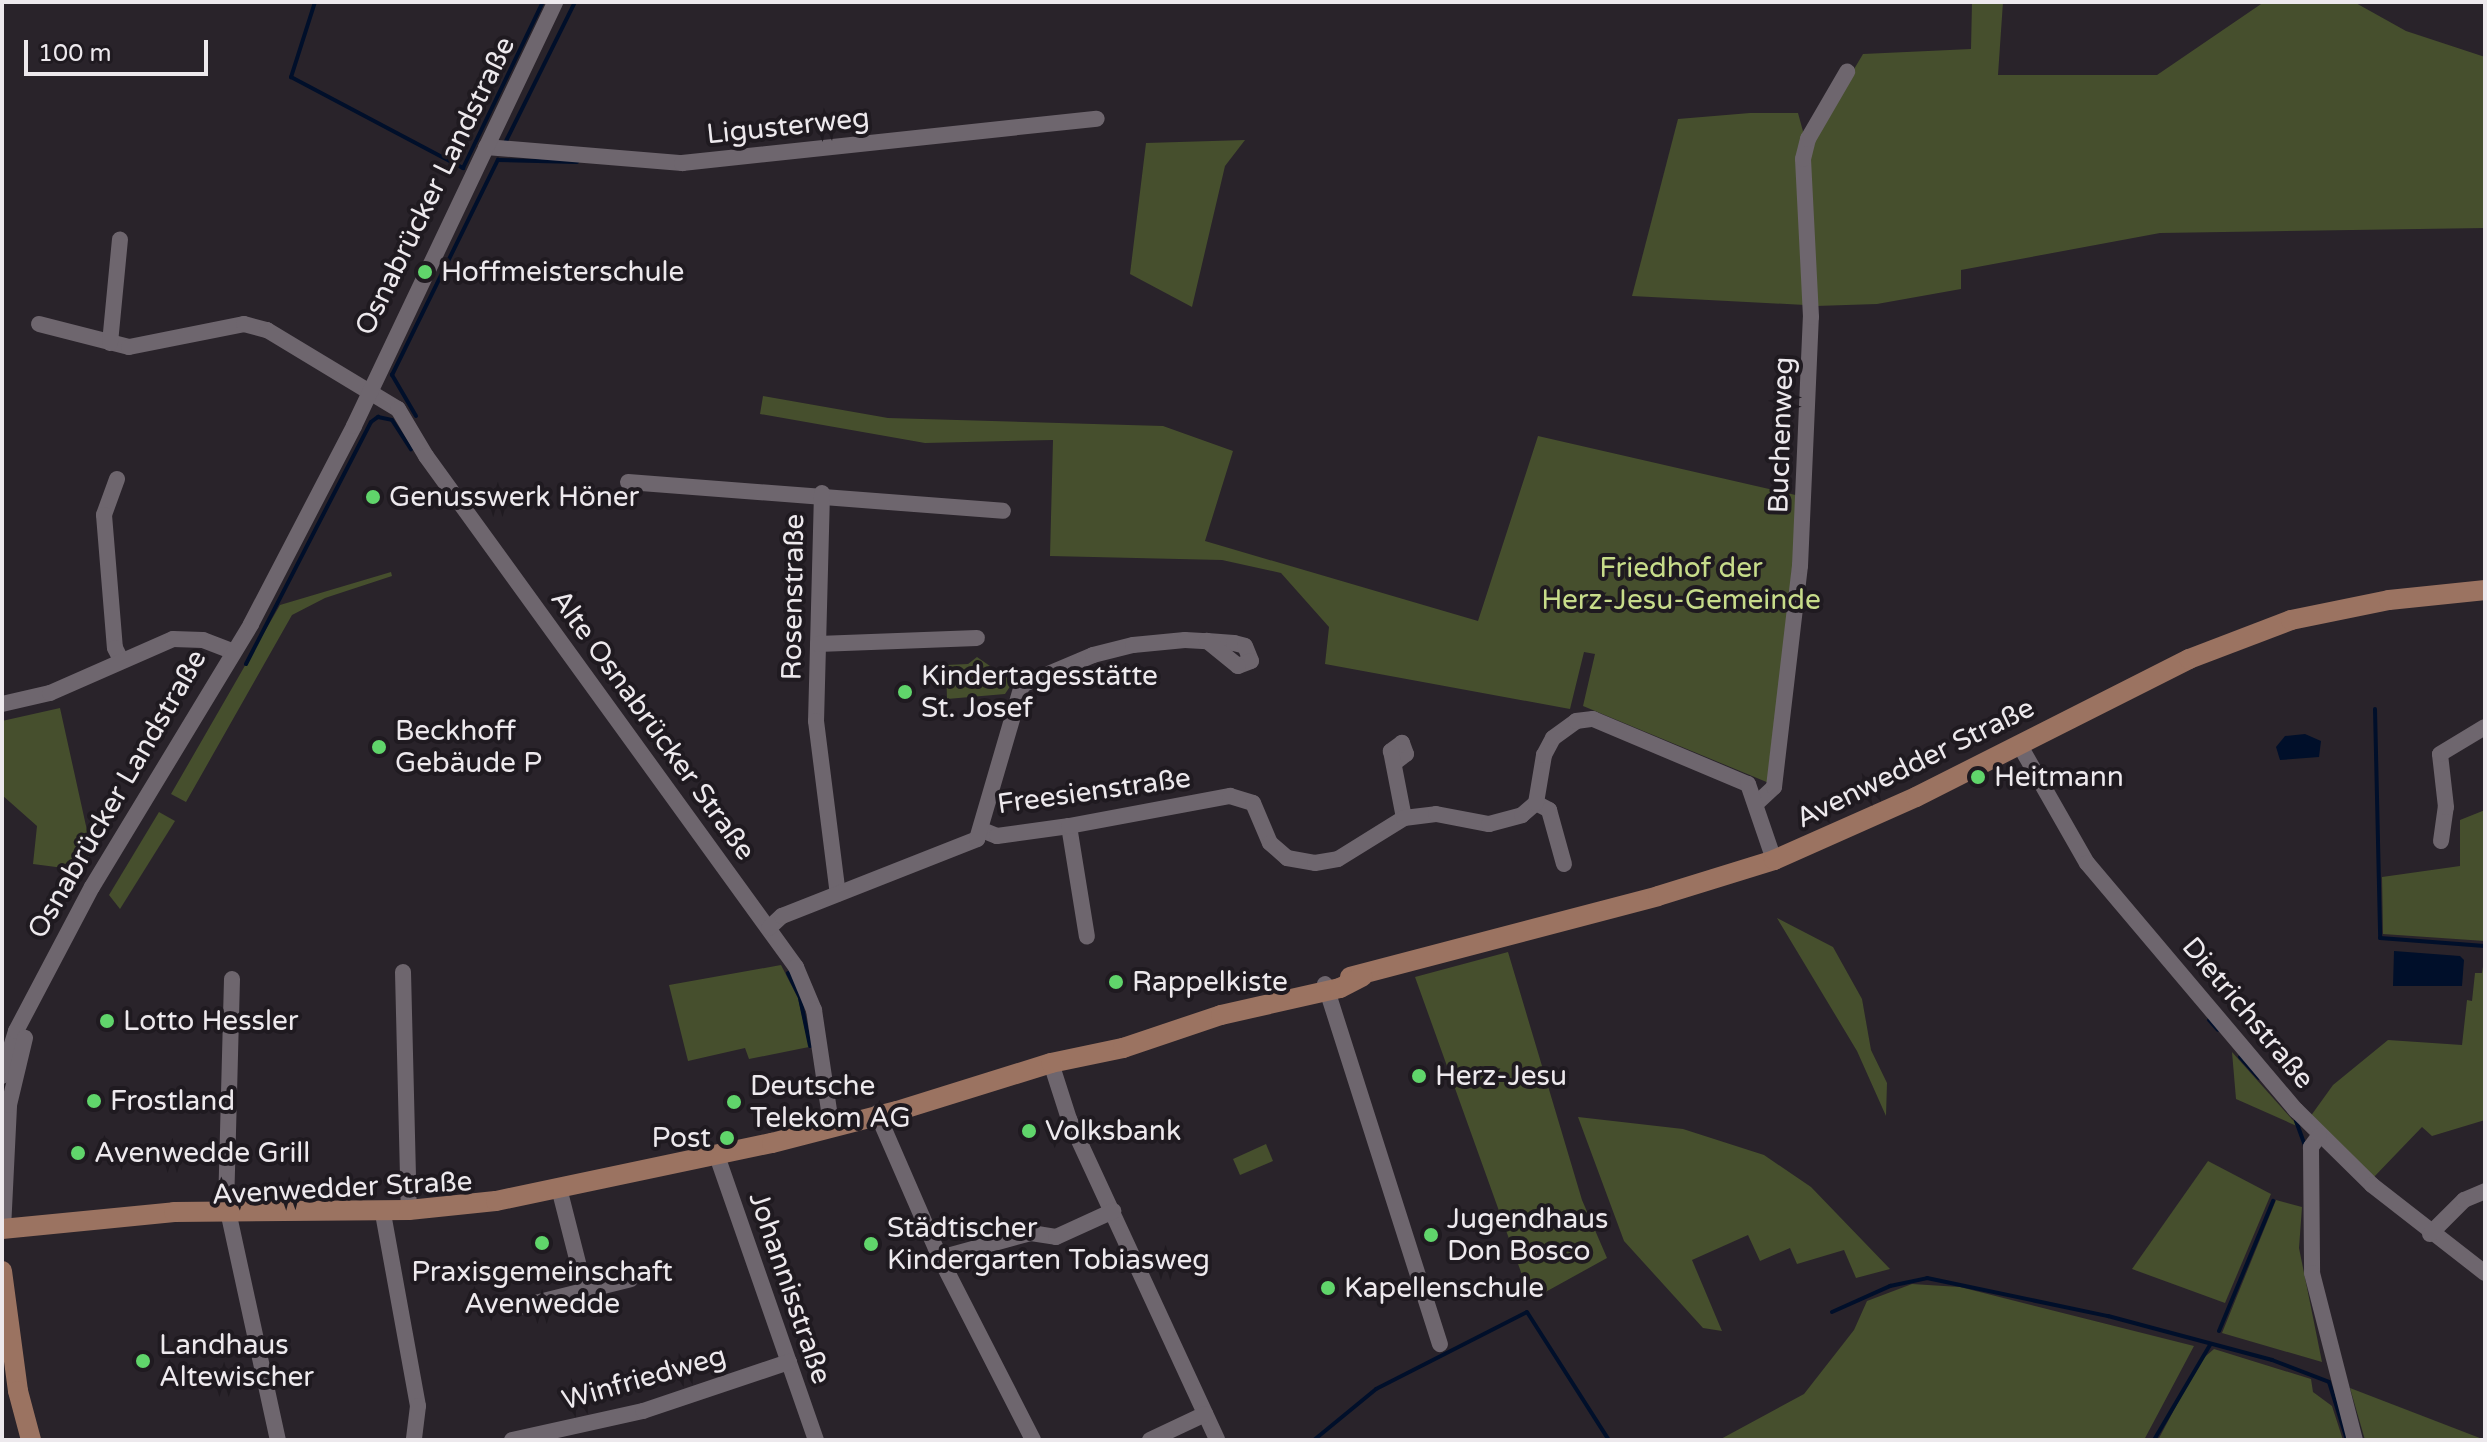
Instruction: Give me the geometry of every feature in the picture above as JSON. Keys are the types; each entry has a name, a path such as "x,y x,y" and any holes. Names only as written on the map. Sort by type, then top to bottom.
{"main road":[{"name":"Avenwedder Straße","path":"2,1229 409,1210 496,1201 679,1162 749,1145 770,1135 790,1135 921,1104 932,1097 1060,1060 1123,1048 1153,1035 1774,860 2189,659 2278,624 2350,606 2485,590"},
{"name":"Avenwedder Straße","path":"2,1243 231,1216 384,1219 452,1215 561,1196 679,1162"},
{"name":"Osnabrücker Landstraße","path":"2,1229 2,1243"},
{"path":"2,1271 18,1391 31,1440"},
{"path":"2,1366 21,1440"}],"street":[{"name":"Osnabrücker Landstraße","path":"2,1076 16,1031 25,1020 92,887 234,645 246,612 270,580 333,461 345,420 366,392 555,2"},
{"name":"Buchenweg","path":"1758,802 1774,787 1801,552 1811,317 1803,159 1808,139 1847,72"},
{"name":"Ligusterweg","path":"486,147 682,163 1097,119"},
{"path":"110,343 120,239"},
{"name":"Alte Osnabrücker Straße","path":"39,324 129,347 244,324 267,330 398,409 434,467 769,928 811,995 831,1124"},
{"path":"117,479 104,515 115,648 121,660"},
{"name":"Rosenstraße","path":"628,482 822,493 816,721 838,894"},
{"path":"822,493 1003,511"},
{"path":"2,704 50,693 121,660 185,637 234,645"},
{"path":"818,644 977,638"},
{"path":"982,830 1013,702 1022,685 1093,655 1133,645 1207,641"},
{"path":"1394,763 1404,818 1436,814 1506,823 1536,803 1544,755 1553,738 1576,721 1593,719 1738,777 1758,802 1774,860"},
{"path":"2441,841 2446,807 2440,754 2485,727"},
{"name":"Dietrichstraße","path":"2019,744 2087,863 2319,1136 2430,1234 2485,1273"},
{"name":"Freesienstraße","path":"769,928 782,916 969,845 982,830 997,836 1243,797 1253,803 1270,843 1287,858 1315,863 1362,849 1404,818"},
{"path":"1536,803 1549,810 1564,864"},
{"path":"1069,826 1087,937"},
{"path":"403,972 409,1210"},
{"path":"232,979 231,1216 278,1440"},
{"path":"1326,988 1440,1344"},
{"name":"Osnabrücker Landstraße","path":"2,1229 6,1130 25,1020"},
{"path":"1060,1060 1069,1119 1217,1440"},
{"path":"879,1112 940,1258 1033,1440"},
{"path":"2319,1136 2311,1147 2312,1273 2355,1440"},
{"name":"Johannisstraße","path":"716,1153 816,1440"},
{"path":"2430,1234 2464,1200 2485,1191"},
{"path":"561,1196 585,1290"},
{"path":"940,1258 1031,1233 1056,1237 1113,1211"},
{"path":"384,1219 418,1406 414,1440"},
{"path":"519,1307 631,1279"},
{"name":"Winfriedweg","path":"512,1440 643,1411 789,1362"},
{"path":"1150,1440 1205,1414"}],"green space":[{"path":"1972,2 2003,2 1998,75 2157,75 2264,2 2354,2 2406,31 2485,57 2485,228 2160,233 1961,270 1961,289 1877,304 1816,306 1808,160 1812,140 1863,54 1971,49"},
{"path":"1798,113 1804,135 1805,305 1632,296 1678,119"},
{"path":"1245,140 1225,166 1192,307 1130,274 1146,143"},
{"name":"Friedhof der Herz-Jesu-Gemeinde","path":"763,396 888,418 1163,426 1233,451 1205,541 1478,621 1538,436 1800,496 1769,783 1583,706 1595,654 1584,652 1570,709 1325,664 1329,627 1281,573 1222,560 1050,556 1053,440 925,443 760,414"},
{"path":"391,572 392,576 325,598 292,615 186,802 171,794 280,605"},
{"path":"977,657 1013,682 1005,694 947,699 946,665 968,664"},
{"path":"60,708 92,853 79,870 33,864 37,826 2,795 2,721"},
{"path":"2485,810 2485,941 2383,934 2382,877 2460,866 2460,820"},
{"path":"159,812 175,821 120,909 109,895"},
{"path":"1777,918 1833,947 1862,999 1871,1050 1887,1083 1886,1116 1857,1051"},
{"path":"1508,952 1582,1200 1607,1258 1531,1300 1415,977"},
{"path":"2485,954 2485,1120 2432,1136 2422,1127 2373,1178 2310,1117 2333,1085 2388,1040 2462,1045 2467,1000 2472,1001 2475,973 2482,973"},
{"path":"781,965 798,998 809,1047 749,1059 745,1048 688,1061 669,985"},
{"path":"2232,1052 2299,1127 2236,1099"},
{"path":"1578,1117 1683,1129 1764,1155 1811,1187 1890,1269 1856,1278 1844,1250 1797,1264 1790,1248 1760,1261 1748,1235 1692,1260 1722,1331 1703,1328 1624,1241"},
{"path":"1266,1144 1273,1161 1240,1175 1233,1159"},
{"path":"2208,1161 2271,1194 2225,1303 2132,1269"},
{"path":"2276,1200 2302,1207 2299,1248 2322,1362 2222,1333"},
{"path":"1912,1284 1960,1287 2194,1346 2144,1440 1719,1440 1804,1394 1854,1330 1867,1301"},
{"path":"2214,1349 2311,1379 2313,1392 2332,1406 2343,1440 2158,1440 2200,1361"},
{"path":"2350,1388 2485,1440 2365,1440"}],"water":[{"path":"2305,734 2321,741 2319,757 2280,760 2276,747 2285,736"},
{"path":"2394,951 2460,956 2464,960 2462,986 2393,986"}],"waterway":[{"path":"315,2 291,77 463,168 543,2"},
{"path":"505,143 575,2"},
{"path":"416,416 392,375 498,160 577,162"},
{"path":"246,664 371,422 378,417 392,420 411,449"},
{"path":"2375,709 2380,938 2485,946"},
{"path":"788,973 800,998 810,1046"},
{"path":"2209,1020 2218,1030"},
{"path":"2240,1057 2259,1078"},
{"path":"2296,1121 2305,1146"},
{"path":"2219,1331 2273,1201"},
{"path":"1832,1312 1890,1286 1927,1278 2108,1316 2272,1360 2329,1382 2347,1440"},
{"path":"1314,1440 1376,1389 1527,1312 1609,1440"},
{"path":"2154,1440 2210,1345"}],"place":[{"name":"Hoffmeisterschule","path":"425,272"},
{"name":"Genusswerk Höner","path":"373,497"},
{"name":"Kindertagesstätte St. Josef","path":"905,692"},
{"name":"Beckhoff Gebäude P","path":"379,747"},
{"name":"Heitmann","path":"1978,777"},
{"name":"Rappelkiste","path":"1116,982"},
{"name":"Lotto Hessler","path":"107,1021"},
{"name":"Herz-Jesu","path":"1419,1076"},
{"name":"Frostland","path":"94,1101"},
{"name":"Deutsche Telekom AG","path":"734,1102"},
{"name":"Volksbank","path":"1029,1131"},
{"name":"Post","path":"727,1138"},
{"name":"Avenwedde Grill","path":"78,1153"},
{"name":"Jugendhaus Don Bosco","path":"1431,1235"},
{"name":"Praxisgemeinschaft Avenwedde","path":"542,1243"},
{"name":"Städtischer Kindergarten Tobiasweg","path":"871,1244"},
{"name":"Kapellenschule","path":"1328,1288"},
{"name":"Landhaus Altewischer","path":"143,1361"}]}
